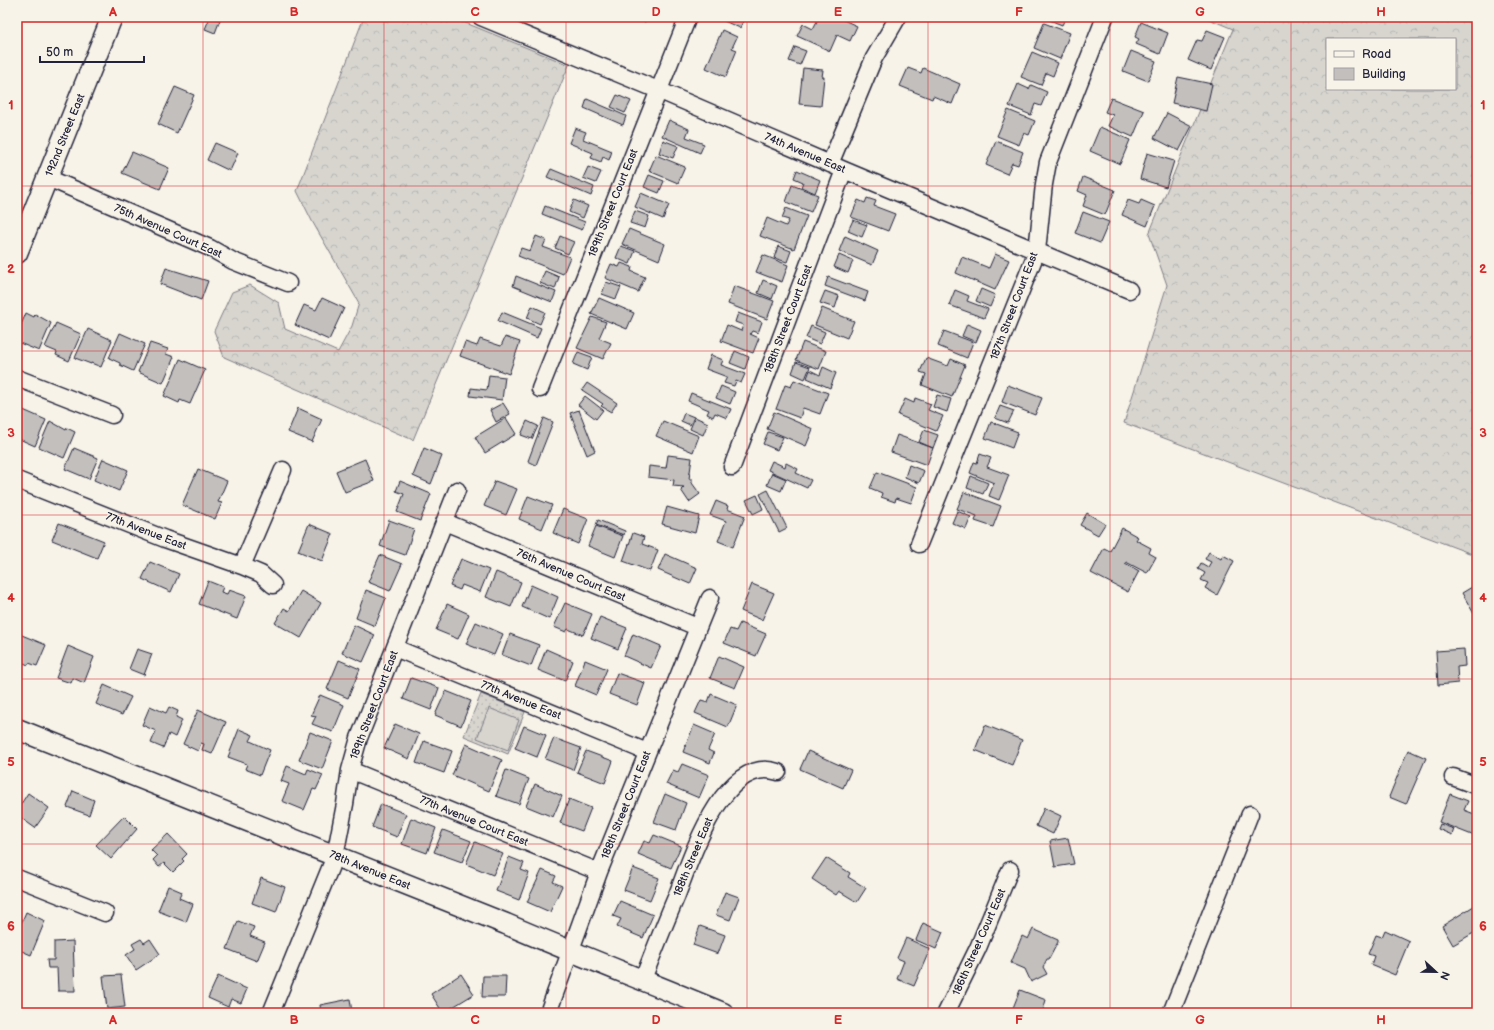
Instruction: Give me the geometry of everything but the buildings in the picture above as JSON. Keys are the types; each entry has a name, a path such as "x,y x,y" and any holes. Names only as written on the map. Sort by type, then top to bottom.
{"street":[{"name":"192nd Street East","path":"17,254 112,17"},
{"name":"74th Avenue East","path":"481,17 658,90 1129,290"},
{"name":"189th Street Court East","path":"540,389 688,17"},
{"name":"188th Street Court East","path":"732,467 874,58 898,17"},
{"name":"187th Street Court East","path":"919,544 1037,251 1044,184 1048,162 1105,17"},
{"name":"75th Avenue Court East","path":"48,178 210,248 233,261 288,283"},
{"path":"17,378 112,415"},
{"path":"242,566 283,470"},
{"name":"77th Avenue East","path":"17,480 165,539 242,566 261,574 273,585"},
{"name":"189th Street Court East","path":"271,1013 335,856 350,770 359,738 457,490"},
{"name":"76th Avenue Court East","path":"445,522 697,628"},
{"name":"188th Street Court East","path":"548,1013 599,872 710,598"},
{"name":"77th Avenue East","path":"395,648 647,752"},
{"name":"78th Avenue East","path":"17,729 498,921 570,952 723,1013"},
{"name":"77th Avenue Court East","path":"350,770 599,872"},
{"name":"188th Street East","path":"643,980 687,868 713,810 724,794 746,775 760,770 778,772"},
{"path":"1453,777 1477,786"},
{"path":"1171,1013 1250,814"},
{"name":"186th Street Court East","path":"946,1013 978,948 1010,870"},
{"path":"17,878 105,913"}],"green space":[{"path":"364,17 451,17 569,65 413,440 224,357 214,331 232,292 250,285 279,303 285,329 338,352 352,326 359,303 312,221 297,191"},
{"path":"1204,17 1477,17 1477,551 1472,554 1124,423 1167,285 1149,234 1233,29"},
{"path":"481,694 525,712 508,754 464,736"},
{"path":"489,708 519,720 508,750 477,738"}]}
